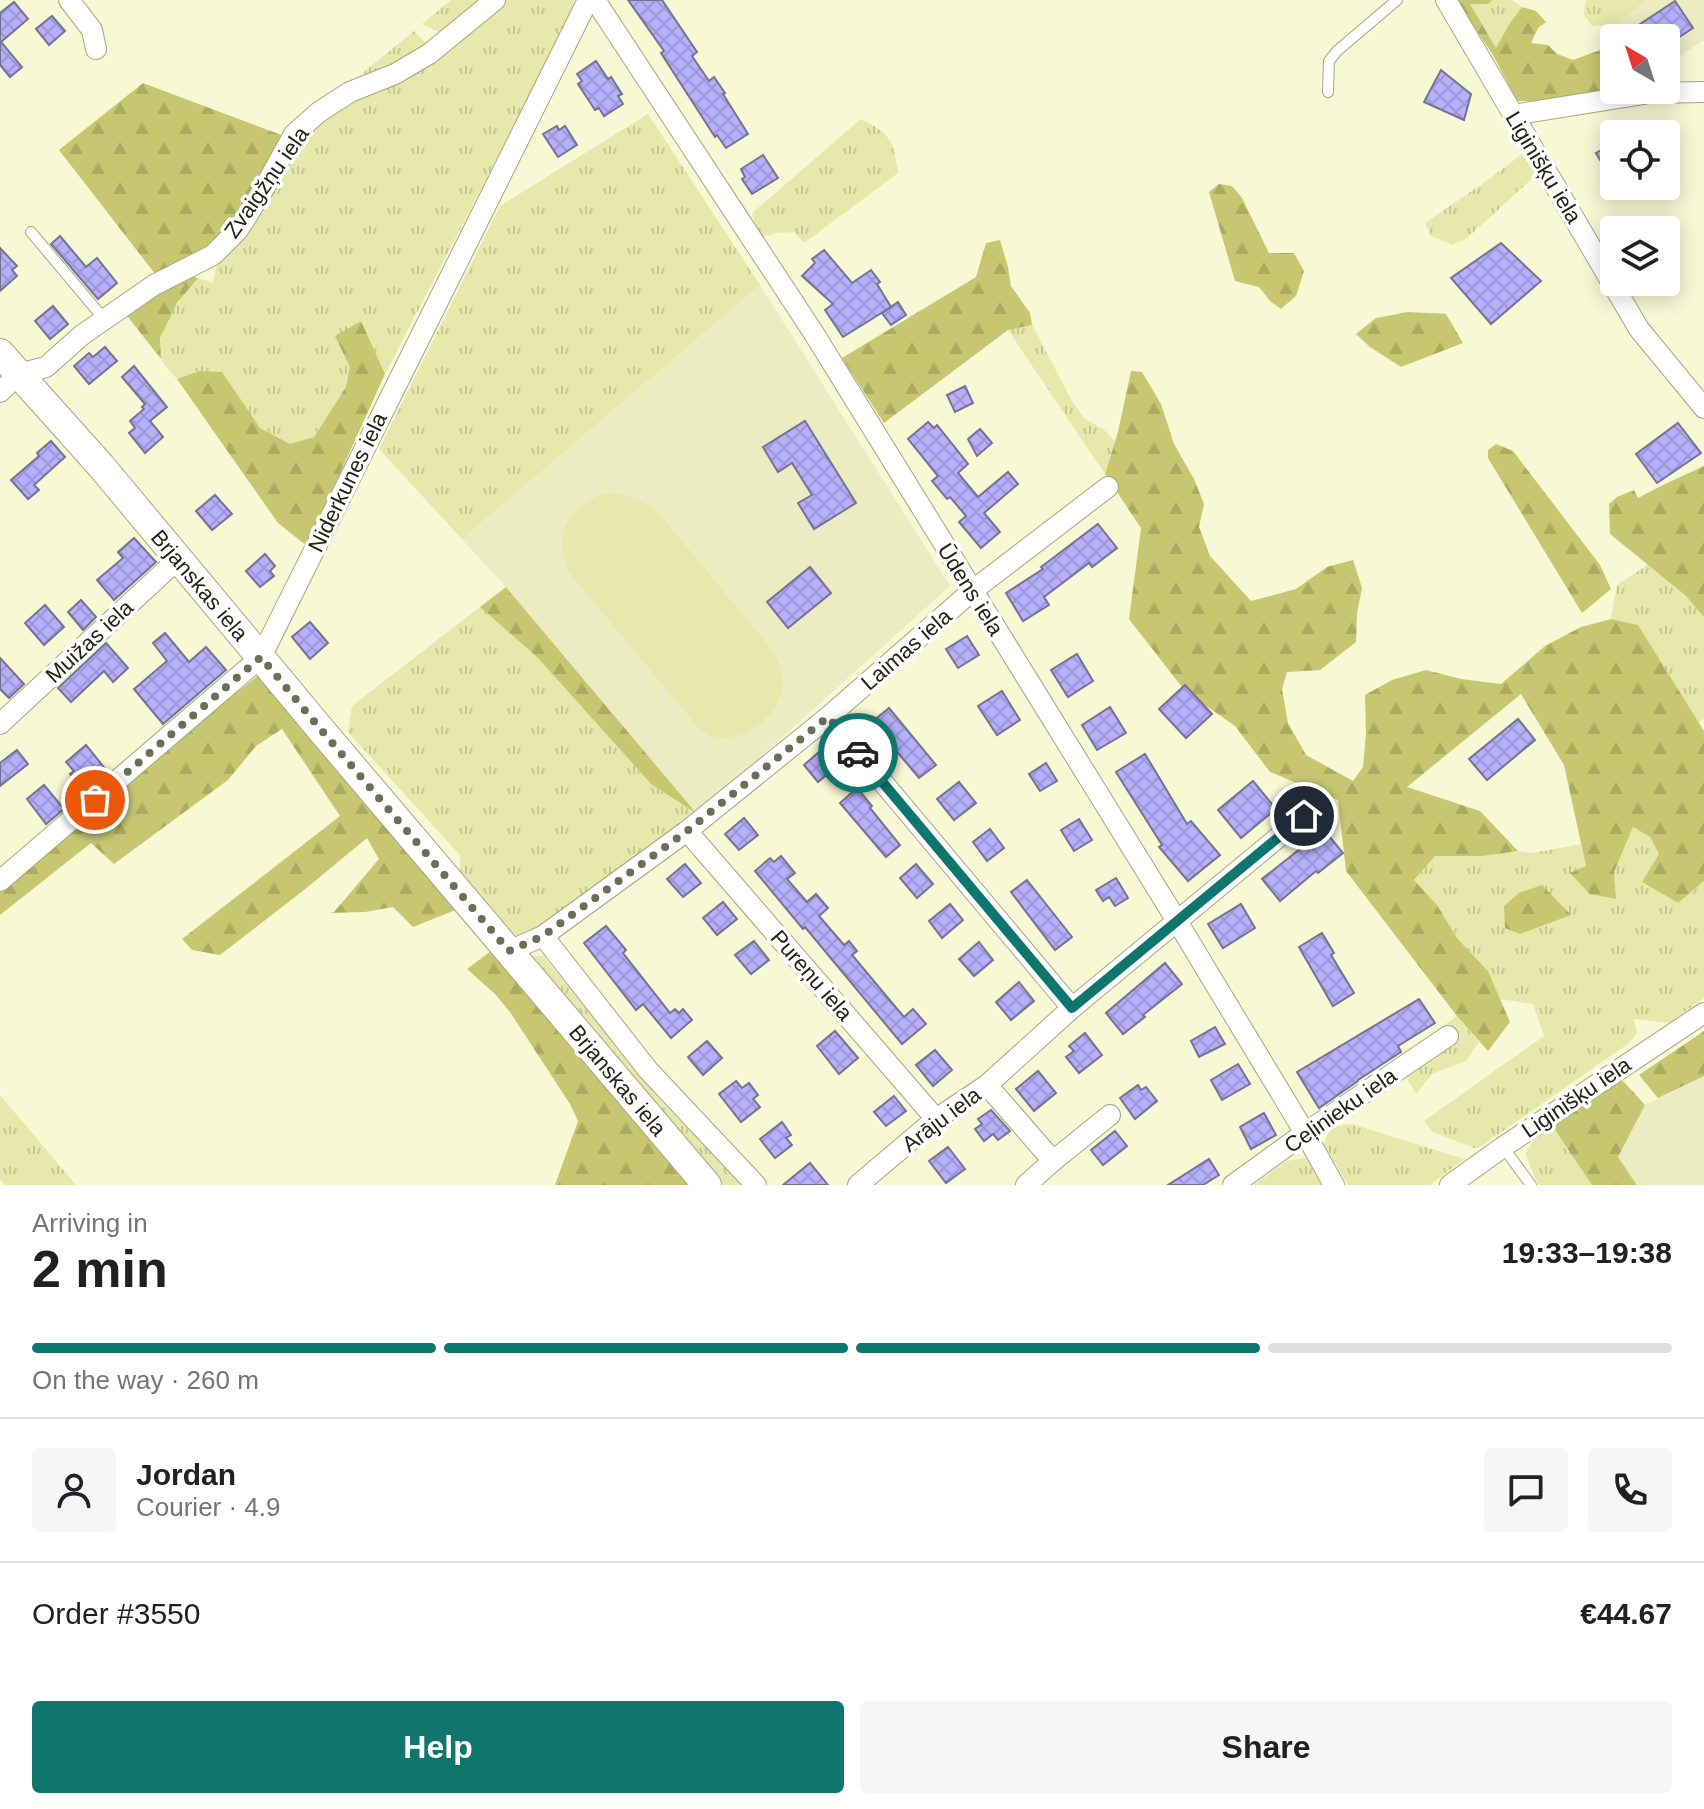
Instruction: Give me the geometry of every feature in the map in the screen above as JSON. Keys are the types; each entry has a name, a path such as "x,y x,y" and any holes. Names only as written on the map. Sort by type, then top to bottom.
{"main road":[{"name":"Brjanskas iela","path":"6,373 101,466 707,1185"}],"street":[{"path":"69,0 92,30 96,49"},
{"name":"Zvaigžņu iela","path":"6,373 46,367 82,335 154,285 213,255 238,230 294,134 319,112 350,92 395,74 429,54 495,0"},
{"name":"Niderkunes iela","path":"0,881 261,657 588,0"},
{"name":"Ūdens iela","path":"595,0 813,332 1177,921 1334,1185"},
{"name":"Liginišķu iela","path":"1446,0 1639,329 1704,408"},
{"path":"1513,115 1650,93 1704,92"},
{"name":"Laimas iela","path":"509,951 543,936 687,831 828,717 972,591 1108,487"},
{"name":"Muižas iela","path":"0,724 178,559"},
{"path":"828,717 1072,1008"},
{"name":"Arāju iela","path":"858,1185 936,1119 987,1085 1072,1008 1304,816"},
{"name":"Pureņu iela","path":"687,831 936,1119"},
{"path":"543,936 648,1070 756,1185"},
{"name":"Liginišķu iela","path":"1450,1185 1704,1013"},
{"name":"Ceļinieku iela","path":"1233,1185 1448,1036"},
{"name":"Arāju iela","path":"987,1085 1053,1161"},
{"path":"1026,1185 1110,1115"}],"lane":[{"path":"1328,92 1329,61 1397,0"},
{"path":"31,232 104,319"},
{"path":"1503,1147 1531,1185"}],"shaded area":[{"path":"1646,0 1704,0 1704,40 1680,56 1680,24 1617,24"},
{"path":"760,285 950,586 697,814 462,539"},
{"path":"1704,1076 1704,1185 1637,1185 1618,1157 1645,1105"}],"green space":[{"path":"451,0 483,0 441,33 422,24"},
{"path":"503,0 574,0 574,10 385,374 361,322 346,388 314,437 290,444 260,428 241,402 200,371 177,379 162,361 160,348 170,315 198,278 213,283 217,263 306,132"},
{"path":"1456,0 1493,0 1488,4 1470,4 1496,48 1522,7 1536,11 1546,22 1538,28 1531,43 1548,45 1557,54 1573,60 1600,50 1600,91 1570,101 1517,101 1493,55"},
{"path":"1493,0 1511,0 1522,7 1496,49 1469,4 1488,4"},
{"path":"1646,0 1617,24 1592,26 1584,15 1585,2"},
{"path":"414,31 429,46 386,71 360,75"},
{"path":"143,83 284,136 243,212 204,249 159,279 59,150"},
{"path":"648,114 760,285 462,539 379,449 500,206"},
{"path":"861,119 885,134 892,146 898,173 804,243 794,232 760,238 752,213"},
{"path":"1522,154 1536,175 1466,239 1452,245 1431,236 1425,223"},
{"path":"1219,184 1232,186 1242,198 1269,253 1294,253 1304,271 1296,296 1281,309 1259,287 1235,281 1209,192"},
{"path":"1000,240 1011,286 1030,313 1032,325 1008,330 884,423 842,358 976,277 986,243"},
{"path":"192,276 198,278 177,303 160,338 161,359 124,312"},
{"path":"1408,312 1446,314 1463,343 1401,367 1356,334 1376,318"},
{"path":"361,321 385,374 307,546 278,523 177,379 200,371 222,372 260,428 290,444 314,437 346,387 350,367 335,336"},
{"path":"1032,325 1072,401 1085,419 1103,429 1115,441 1105,474 1008,330"},
{"path":"1131,371 1142,372 1161,404 1174,444 1194,479 1204,504 1199,527 1210,556 1251,601 1296,589 1327,567 1353,560 1362,588 1356,642 1320,670 1287,672 1282,689 1288,723 1306,755 1353,781 1363,767 1365,695 1392,680 1426,670 1461,679 1501,684 1545,646 1581,627 1611,619 1638,625 1704,731 1704,881 1678,903 1642,882 1659,854 1650,837 1633,827 1614,872 1616,899 1590,894 1570,873 1586,866 1564,765 1521,694 1407,787 1480,811 1518,851 1482,856 1435,856 1414,880 1437,905 1457,938 1488,971 1510,1022 1488,1051 1457,1016 1346,871 1338,800 1270,772 1235,726 1185,691 1129,619 1141,528 1105,474"},
{"path":"1496,444 1513,451 1600,565 1611,589 1582,613 1488,458 1488,450"},
{"path":"1704,466 1704,617 1685,595 1610,534 1609,504 1634,490 1638,498"},
{"path":"619,493 649,505 662,517 774,652 782,675 779,700 764,720 744,734 720,738 698,727 570,574 562,543 567,524 579,508 594,498"},
{"path":"1649,564 1685,595 1704,617 1704,719 1697,723 1638,625 1611,619 1617,585"},
{"path":"506,587 697,814 651,784 537,657 480,607"},
{"path":"480,607 537,657 651,784 697,814 565,910 513,943 461,881 460,855 348,732 352,706"},
{"path":"260,674 458,909 413,927 393,907 329,913 334,912 379,859 367,838 220,955 192,950 182,939 340,816 282,729 256,746 228,780 114,864 91,843 0,915 0,878"},
{"path":"1633,827 1650,837 1659,854 1643,883 1678,903 1704,881 1704,998 1669,1023 1634,1019 1637,1033 1629,1043 1477,1149 1433,1132 1424,1121 1544,1036 1533,1004 1500,999 1488,971 1457,938 1437,905 1414,880 1435,856 1482,856 1518,851 1533,853 1581,844 1586,867 1571,873 1616,898 1614,872"},
{"path":"1542,885 1571,915 1520,934 1505,928 1504,906 1519,893"},
{"path":"491,951 689,1185 555,1185 578,1121 510,1012 467,969"},
{"path":"533,956 543,956 662,1102 744,1185 717,1185 530,963"},
{"path":"1457,1016 1479,1042 1466,1061 1432,1074 1416,1094 1396,1060"},
{"path":"1704,1031 1704,1076 1658,1098 1639,1075"},
{"path":"1615,1079 1624,1082 1645,1105 1618,1157 1637,1185 1592,1185 1551,1124"},
{"path":"0,1095 76,1185 5,1185 0,1179"},
{"path":"1352,1124 1464,1159 1430,1185 1348,1185 1324,1144 1334,1128"},
{"path":"1551,1124 1592,1185 1539,1185 1526,1155 1531,1144"},
{"path":"1306,1158 1321,1185 1254,1185 1287,1161"}],"building":[{"path":"628,0 662,0 697,52 692,56 709,81 714,77 748,134 726,148 717,135 715,137 661,53 664,51"},
{"path":"1675,1 1693,28 1680,37 1680,24 1640,24"},
{"path":"14,2 28,19 1,42 22,67 10,77 0,65 0,13"},
{"path":"52,16 65,31 49,45 36,29"},
{"path":"596,61 622,94 618,96 623,104 604,116 599,108 595,110 578,84 582,81 577,74"},
{"path":"1441,70 1471,94 1464,120 1424,102"},
{"path":"557,126 559,130 565,126 577,145 558,157 543,134"},
{"path":"763,155 778,178 752,194 742,179 745,177 741,169"},
{"path":"60,236 86,267 97,258 117,283 98,299 51,244"},
{"path":"1501,243 1541,281 1491,324 1451,278"},
{"path":"0,248 17,266 12,270 17,276 0,291"},
{"path":"824,250 852,283 871,270 891,307 843,337 825,310 833,304 802,276 815,263 812,259"},
{"path":"898,302 906,315 891,325 882,313"},
{"path":"53,306 68,324 50,339 35,321"},
{"path":"105,347 117,361 89,384 74,366 89,353 93,357"},
{"path":"134,366 167,407 150,421 163,437 145,453 129,433 135,428 130,421 144,409 145,404 122,377"},
{"path":"965,386 973,403 955,412 947,395"},
{"path":"805,421 856,503 814,529 798,503 812,495 792,463 778,472 763,447"},
{"path":"928,422 934,428 937,425 968,464 958,473 978,497 1008,472 1018,484 984,513 1000,532 981,548 959,522 966,516 932,481 938,476 908,439"},
{"path":"1678,423 1701,453 1657,483 1636,454"},
{"path":"980,429 992,443 977,456 968,439"},
{"path":"51,441 65,457 34,485 39,490 28,499 11,480"},
{"path":"215,495 232,514 212,530 196,511"},
{"path":"1098,524 1117,548 1092,567 1089,563 1044,597 1049,605 1023,621 1006,593 1043,569 1041,567"},
{"path":"134,538 156,562 114,600 97,580 123,558 118,552"},
{"path":"265,554 275,566 270,571 274,576 260,587 246,571"},
{"path":"810,567 831,593 788,628 767,602"},
{"path":"81,600 96,617 83,630 68,612"},
{"path":"45,605 64,627 44,645 25,623"},
{"path":"310,622 328,643 310,659 292,637"},
{"path":"165,633 189,662 206,647 226,670 163,724 134,689 167,661 153,643"},
{"path":"967,636 979,655 958,668 946,649"},
{"path":"106,643 128,668 113,682 104,671 71,702 58,688"},
{"path":"1077,654 1093,681 1068,697 1051,670"},
{"path":"0,658 24,684 9,698 0,689"},
{"path":"1185,685 1212,714 1186,738 1159,709"},
{"path":"1002,691 1020,720 997,735 978,706"},
{"path":"1110,707 1126,733 1097,750 1082,725"},
{"path":"889,708 936,765 919,778 872,722"},
{"path":"1518,719 1535,740 1487,780 1469,759"},
{"path":"86,745 107,771 83,791 70,774 74,771 66,762"},
{"path":"826,746 841,763 818,782 804,765"},
{"path":"17,750 28,764 0,786 0,763"},
{"path":"1145,754 1187,824 1191,821 1220,855 1188,881 1159,847 1162,845 1116,772"},
{"path":"1046,763 1057,781 1040,791 1029,774"},
{"path":"1253,781 1276,809 1241,838 1218,810"},
{"path":"959,782 976,803 954,820 937,799"},
{"path":"44,785 64,809 46,824 27,799"},
{"path":"857,788 900,845 886,857 840,803"},
{"path":"744,818 758,835 739,850 725,834"},
{"path":"1079,819 1092,840 1074,851 1061,830"},
{"path":"990,829 1004,848 987,861 973,842"},
{"path":"1324,830 1343,853 1280,901 1262,879"},
{"path":"781,856 795,873 787,879 807,902 816,894 828,908 819,916 844,945 849,941 857,951 852,955 904,1017 913,1009 926,1024 902,1044 755,871 770,858 774,862"},
{"path":"685,864 701,883 683,897 667,879"},
{"path":"916,864 933,884 917,898 900,878"},
{"path":"1116,878 1128,898 1115,906 1109,897 1103,901 1096,890"},
{"path":"1027,880 1072,937 1055,950 1011,892"},
{"path":"723,902 737,919 717,935 703,918"},
{"path":"950,904 963,920 942,938 929,921"},
{"path":"1241,904 1255,928 1223,948 1208,924"},
{"path":"606,926 670,1013 675,1009 679,1013 683,1009 692,1020 671,1038 643,1004 636,1010 584,943"},
{"path":"1322,933 1334,953 1331,955 1354,993 1333,1006 1299,947"},
{"path":"754,941 769,960 751,974 735,955"},
{"path":"979,942 993,960 974,976 959,959"},
{"path":"1165,963 1182,984 1123,1034 1106,1013"},
{"path":"1019,982 1034,1001 1011,1020 996,1002"},
{"path":"1419,999 1435,1023 1398,1046 1401,1052 1319,1108 1297,1072"},
{"path":"1215,1027 1225,1044 1199,1057 1191,1041"},
{"path":"835,1031 858,1058 839,1074 817,1046"},
{"path":"1085,1033 1102,1055 1079,1073 1066,1057 1074,1051 1069,1046"},
{"path":"707,1041 722,1058 703,1075 688,1057"},
{"path":"935,1050 952,1070 933,1086 916,1065"},
{"path":"1238,1064 1250,1084 1222,1100 1211,1080"},
{"path":"1038,1071 1056,1093 1034,1111 1016,1089"},
{"path":"736,1081 742,1088 749,1083 758,1095 753,1099 760,1107 741,1122 719,1094"},
{"path":"1138,1085 1141,1090 1146,1087 1157,1101 1135,1119 1120,1098"},
{"path":"894,1096 906,1111 886,1126 874,1112"},
{"path":"991,1110 1010,1131 998,1140 993,1134 984,1141 975,1129 982,1124 978,1119"},
{"path":"1264,1113 1276,1135 1251,1149 1240,1127"},
{"path":"782,1122 791,1135 786,1138 792,1145 775,1158 760,1139"},
{"path":"1115,1131 1127,1146 1103,1165 1091,1150"},
{"path":"948,1147 965,1169 946,1183 929,1161"},
{"path":"1209,1159 1219,1175 1203,1185 1168,1185"},
{"path":"810,1163 828,1185 783,1185"}],"way so far":[{"path":"95,800 261,657 509,951 543,936 687,831 828,717 858,753"}],"route":[{"path":"858,753 1072,1008 1304,816"}]}
